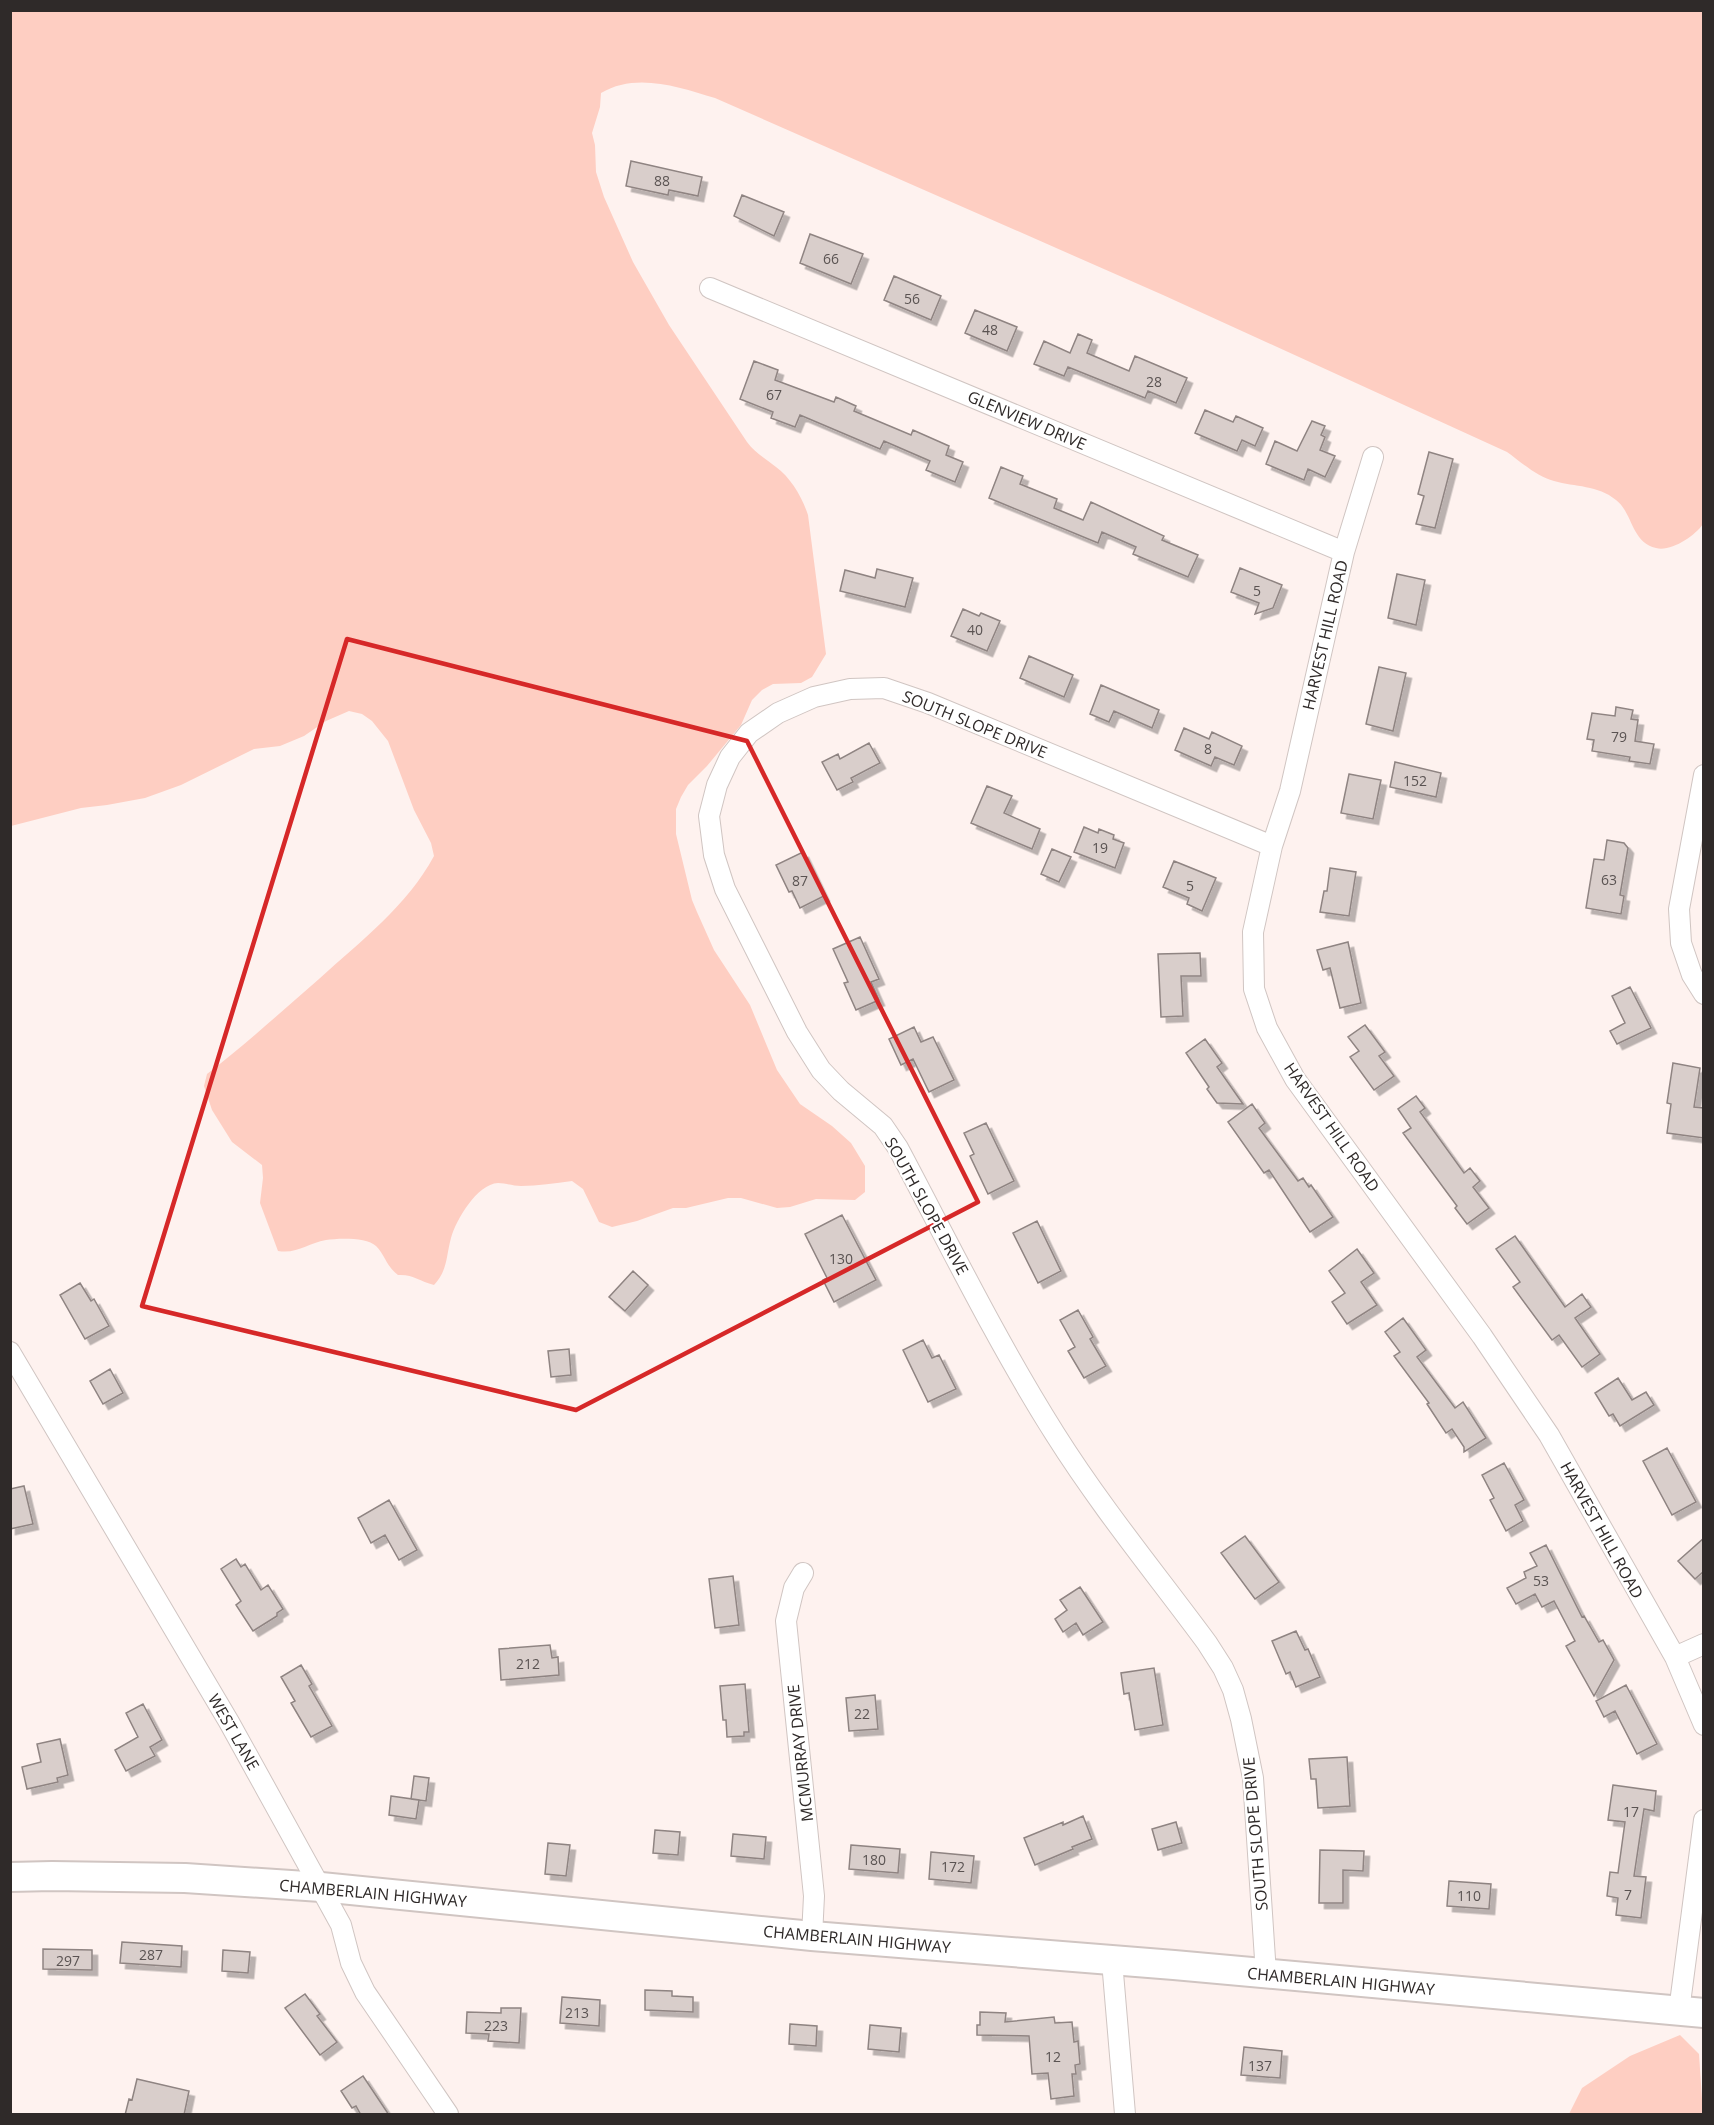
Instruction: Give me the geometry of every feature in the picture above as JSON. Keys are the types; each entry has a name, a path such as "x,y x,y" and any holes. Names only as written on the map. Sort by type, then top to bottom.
{"main road":[{"name":"CHAMBERLAIN HIGHWAY","path":"10,1877 185,1878 321,1887 812,1936 1691,2012"}],"street":[{"name":"GLENVIEW DRIVE","path":"710,288 1344,552"},
{"name":"HARVEST HILL ROAD","path":"1373,457 1344,552 1290,791 1272,846 1253,932 1254,989 1267,1028 1295,1079 1482,1336 1549,1435 1674,1658 1704,1725"},
{"name":"SOUTH SLOPE DRIVE","path":"1266,1974 1252,1778 1241,1719 1233,1690 1223,1668 1088,1483 1056,1435 1016,1370 898,1148 883,1126 841,1091 821,1070 797,1032 725,889 714,855 709,816 717,785 730,757 749,733 778,713 814,697 850,689 884,688 928,703 1272,846"},
{"path":"1704,775 1678,909 1682,944 1692,975 1704,994"},
{"name":"WEST LANE","path":"10,1352 229,1722 321,1887 341,1925 351,1963 365,1992 448,2115"},
{"name":"MCMURRAY DRIVE","path":"803,1573 794,1588 786,1621 814,1896 812,1936"},
{"path":"1674,1658 1704,1644"},
{"path":"1691,2012 1704,1820"},
{"path":"1112,1961 1125,2115"}],"highlighted area":[{"path":"347,639 747,741 978,1202 576,1410 142,1306"}],"shaded area":[{"path":"10,11 1703,11 1703,524 1682,542 1669,548 1662,549 1648,545 1637,534 1622,506 1609,495 1541,476 1507,452 1163,295 715,98 672,86 643,82 629,83 601,93 600,107 592,133 596,172 604,197 633,262 669,325 747,442 791,482 808,515 826,654 812,677 801,683 773,684 762,690 752,700 741,725 688,785 681,797 676,809 676,834 697,912 714,950 750,1005 777,1070 800,1104 832,1126 851,1143 865,1166 865,1192 855,1200 816,1199 790,1207 777,1208 741,1198 728,1198 686,1208 673,1208 612,1227 599,1222 583,1189 572,1181 527,1186 498,1183 482,1189 468,1204 451,1238 444,1268 434,1285 412,1277 398,1275 376,1246 366,1241 331,1239 297,1250 278,1251 260,1203 262,1165 232,1142 212,1110 204,1086 207,1074 264,1027 382,922 411,891 434,856 431,843 414,810 388,741 372,721 362,714 349,711 326,721 304,736 280,746 254,749 181,785 145,798 81,808 11,826"},
{"path":"1680,2035 1699,2054 1703,2114 1569,2114 1582,2088 1630,2056"}],"building":[{"path":"631,161 702,177 698,196 669,190 668,195 626,186"},
{"path":"742,195 784,212 774,236 734,216"},
{"path":"810,234 863,254 851,284 800,263"},
{"path":"894,276 941,296 931,320 884,300"},
{"path":"975,310 1017,327 1007,351 965,333"},
{"path":"1078,334 1092,340 1087,353 1129,371 1135,356 1187,378 1176,403 1148,391 1145,398 1068,367 1064,376 1034,364 1044,341 1070,353"},
{"path":"754,361 778,370 775,380 834,402 836,397 856,406 854,411 911,435 913,430 949,446 946,455 963,462 955,482 926,470 930,461 884,441 880,449 800,415 795,427 771,418 773,412 740,399"},
{"path":"1205,410 1233,422 1236,416 1263,428 1255,446 1242,440 1237,451 1195,433"},
{"path":"1312,421 1325,426 1321,435 1325,437 1320,450 1335,456 1325,477 1308,469 1304,480 1266,464 1275,441 1297,451"},
{"path":"1429,452 1453,459 1435,528 1416,524 1424,496 1418,494"},
{"path":"1001,467 1023,476 1020,484 1057,499 1054,508 1083,520 1091,502 1164,536 1162,540 1198,555 1188,577 1133,554 1136,547 1102,532 1098,543 989,498"},
{"path":"1240,568 1282,585 1273,608 1255,614 1259,603 1231,592"},
{"path":"877,569 913,578 905,607 840,591 845,570 875,578"},
{"path":"1397,574 1425,580 1416,625 1388,618"},
{"path":"963,609 1000,621 987,651 951,636"},
{"path":"1029,656 1073,675 1064,697 1020,678"},
{"path":"1379,667 1406,673 1393,731 1366,724"},
{"path":"1101,685 1159,710 1152,728 1114,711 1109,722 1090,714"},
{"path":"1616,707 1633,710 1631,719 1638,720 1635,741 1654,744 1650,764 1629,761 1630,757 1592,751 1594,740 1587,739 1592,713 1615,716"},
{"path":"1184,728 1209,739 1212,732 1242,746 1234,765 1215,757 1211,766 1175,750"},
{"path":"869,743 880,763 851,778 853,782 837,790 822,762 838,754 840,759"},
{"path":"1395,762 1441,773 1436,797 1390,787"},
{"path":"1349,774 1381,780 1373,819 1341,813"},
{"path":"987,786 1012,796 1004,813 1040,829 1032,849 971,823"},
{"path":"1084,827 1098,833 1099,829 1114,835 1113,839 1124,843 1115,868 1074,852"},
{"path":"1607,840 1624,843 1628,848 1620,895 1624,896 1621,914 1586,908 1594,859 1604,860"},
{"path":"1052,849 1071,857 1059,882 1041,874"},
{"path":"803,852 824,896 800,908 792,891 789,892 776,865"},
{"path":"1174,861 1216,878 1202,911 1187,904 1189,898 1163,887"},
{"path":"1330,868 1356,872 1349,916 1320,912 1324,891 1327,891"},
{"path":"860,937 879,979 871,982 879,1000 856,1010 844,983 848,982 833,949"},
{"path":"1348,942 1361,1003 1340,1008 1330,968 1323,970 1317,950"},
{"path":"1200,953 1201,976 1181,976 1183,1016 1161,1017 1158,954"},
{"path":"1630,987 1651,1028 1617,1044 1610,1031 1625,1023 1612,996"},
{"path":"1365,1025 1385,1052 1379,1056 1394,1076 1374,1090 1350,1057 1359,1051 1348,1037"},
{"path":"914,1027 921,1042 933,1037 954,1080 929,1092 913,1059 901,1065 889,1039"},
{"path":"1205,1039 1222,1063 1217,1067 1243,1104 1217,1103 1207,1089 1209,1087 1186,1053"},
{"path":"1673,1063 1700,1068 1694,1107 1704,1108 1704,1138 1667,1133 1671,1104 1667,1103"},
{"path":"1416,1096 1425,1108 1420,1112 1464,1173 1470,1168 1480,1181 1473,1187 1489,1208 1467,1224 1455,1208 1457,1206 1403,1133 1411,1128 1398,1109"},
{"path":"1252,1104 1265,1123 1259,1128 1298,1181 1303,1178 1309,1187 1311,1185 1333,1217 1310,1232 1269,1170 1264,1173 1228,1122"},
{"path":"986,1123 1014,1181 988,1194 970,1156 974,1154 964,1133"},
{"path":"842,1215 876,1280 834,1302 823,1280 827,1278 805,1234"},
{"path":"1037,1221 1061,1271 1038,1283 1013,1233"},
{"path":"1515,1236 1565,1307 1582,1294 1591,1307 1575,1318 1600,1354 1582,1367 1559,1335 1552,1340 1513,1287 1520,1282 1496,1249"},
{"path":"1357,1249 1374,1273 1361,1282 1377,1305 1347,1324 1332,1302 1345,1293 1329,1271"},
{"path":"633,1271 648,1285 625,1311 609,1297"},
{"path":"80,1283 91,1301 94,1299 109,1326 85,1339 60,1295"},
{"path":"1078,1310 1093,1337 1090,1339 1106,1366 1084,1378 1068,1351 1075,1347 1060,1320"},
{"path":"1403,1318 1426,1350 1417,1357 1455,1408 1463,1402 1486,1438 1464,1452 1464,1447 1452,1429 1446,1433 1427,1404 1429,1403 1394,1356 1400,1352 1385,1332"},
{"path":"923,1340 932,1358 939,1355 956,1389 928,1402 903,1350"},
{"path":"569,1349 571,1375 551,1377 548,1351"},
{"path":"110,1369 123,1393 103,1404 90,1381"},
{"path":"1618,1378 1632,1400 1646,1392 1654,1405 1620,1426 1613,1414 1609,1416 1595,1393"},
{"path":"1667,1448 1696,1502 1672,1515 1643,1461"},
{"path":"1504,1463 1524,1500 1515,1505 1523,1521 1506,1531 1490,1500 1494,1498 1482,1475"},
{"path":"24,1486 33,1524 10,1529 10,1489"},
{"path":"389,1500 417,1550 399,1560 385,1535 371,1543 358,1518"},
{"path":"1245,1536 1279,1582 1255,1599 1221,1553"},
{"path":"1704,1538 1704,1571 1695,1579 1678,1561"},
{"path":"1546,1545 1582,1617 1584,1616 1599,1642 1603,1640 1614,1660 1594,1696 1566,1646 1575,1641 1554,1601 1542,1607 1535,1594 1516,1604 1507,1588 1526,1578 1524,1572 1537,1566 1530,1553"},
{"path":"236,1559 241,1567 245,1564 261,1590 268,1585 283,1609 277,1613 277,1616 253,1631 236,1605 241,1601 221,1569"},
{"path":"733,1576 739,1625 715,1628 709,1579"},
{"path":"1080,1587 1103,1622 1083,1635 1076,1623 1063,1632 1055,1619 1067,1610 1060,1600"},
{"path":"1296,1631 1305,1650 1308,1649 1320,1677 1296,1687 1290,1672 1286,1674 1272,1641"},
{"path":"550,1645 552,1658 558,1657 559,1675 501,1680 499,1649"},
{"path":"301,1665 312,1684 309,1686 332,1726 311,1737 291,1703 295,1701 281,1677"},
{"path":"1154,1668 1163,1725 1135,1730 1129,1693 1124,1694 1121,1673"},
{"path":"745,1684 749,1732 744,1732 744,1736 727,1737 720,1686"},
{"path":"1626,1685 1657,1744 1637,1754 1615,1711 1604,1717 1596,1701"},
{"path":"875,1695 878,1729 849,1731 846,1698"},
{"path":"143,1704 162,1740 150,1747 155,1756 126,1771 115,1750 138,1737 126,1713"},
{"path":"60,1739 68,1775 57,1778 58,1782 27,1789 22,1767 41,1762 37,1744"},
{"path":"1347,1757 1350,1806 1318,1808 1316,1779 1311,1779 1309,1759"},
{"path":"414,1776 429,1778 426,1801 411,1799"},
{"path":"1613,1785 1656,1791 1654,1811 1644,1809 1634,1876 1646,1877 1641,1918 1616,1915 1618,1898 1607,1896 1610,1872 1618,1873 1625,1822 1608,1820"},
{"path":"391,1796 419,1800 416,1819 389,1815"},
{"path":"1083,1816 1092,1839 1035,1865 1024,1838"},
{"path":"1176,1822 1182,1843 1158,1850 1152,1829"},
{"path":"655,1830 680,1832 678,1855 653,1853"},
{"path":"733,1834 766,1837 764,1859 731,1856"},
{"path":"548,1843 570,1845 566,1876 545,1874"},
{"path":"851,1845 900,1849 898,1873 849,1869"},
{"path":"1320,1850 1364,1851 1363,1871 1343,1870 1343,1903 1319,1903"},
{"path":"931,1852 974,1856 971,1883 929,1879"},
{"path":"1449,1881 1491,1884 1489,1909 1447,1906"},
{"path":"122,1942 182,1946 181,1967 120,1963"},
{"path":"43,1949 92,1950 92,1970 43,1969"},
{"path":"223,1950 250,1952 248,1973 222,1971"},
{"path":"645,1990 672,1991 672,1996 693,1997 693,2012 645,2010"},
{"path":"305,1994 320,2014 317,2016 337,2042 320,2055 285,2008"},
{"path":"562,1997 600,2000 599,2026 560,2023"},
{"path":"501,2008 521,2008 519,2043 488,2041 489,2034 466,2033 467,2012 501,2013"},
{"path":"980,2012 1006,2013 1005,2022 1054,2017 1055,2023 1072,2022 1074,2042 1078,2041 1080,2064 1075,2065 1076,2074 1072,2074 1074,2096 1051,2099 1048,2073 1032,2074 1029,2036 977,2035"},
{"path":"790,2024 817,2026 816,2046 789,2044"},
{"path":"870,2025 901,2028 899,2052 868,2049"},
{"path":"1244,2047 1282,2051 1280,2078 1241,2075"},
{"path":"363,2076 389,2115 361,2115 356,2106 352,2108 341,2091"},
{"path":"137,2079 189,2091 184,2115 125,2115 129,2099 132,2100"}]}
